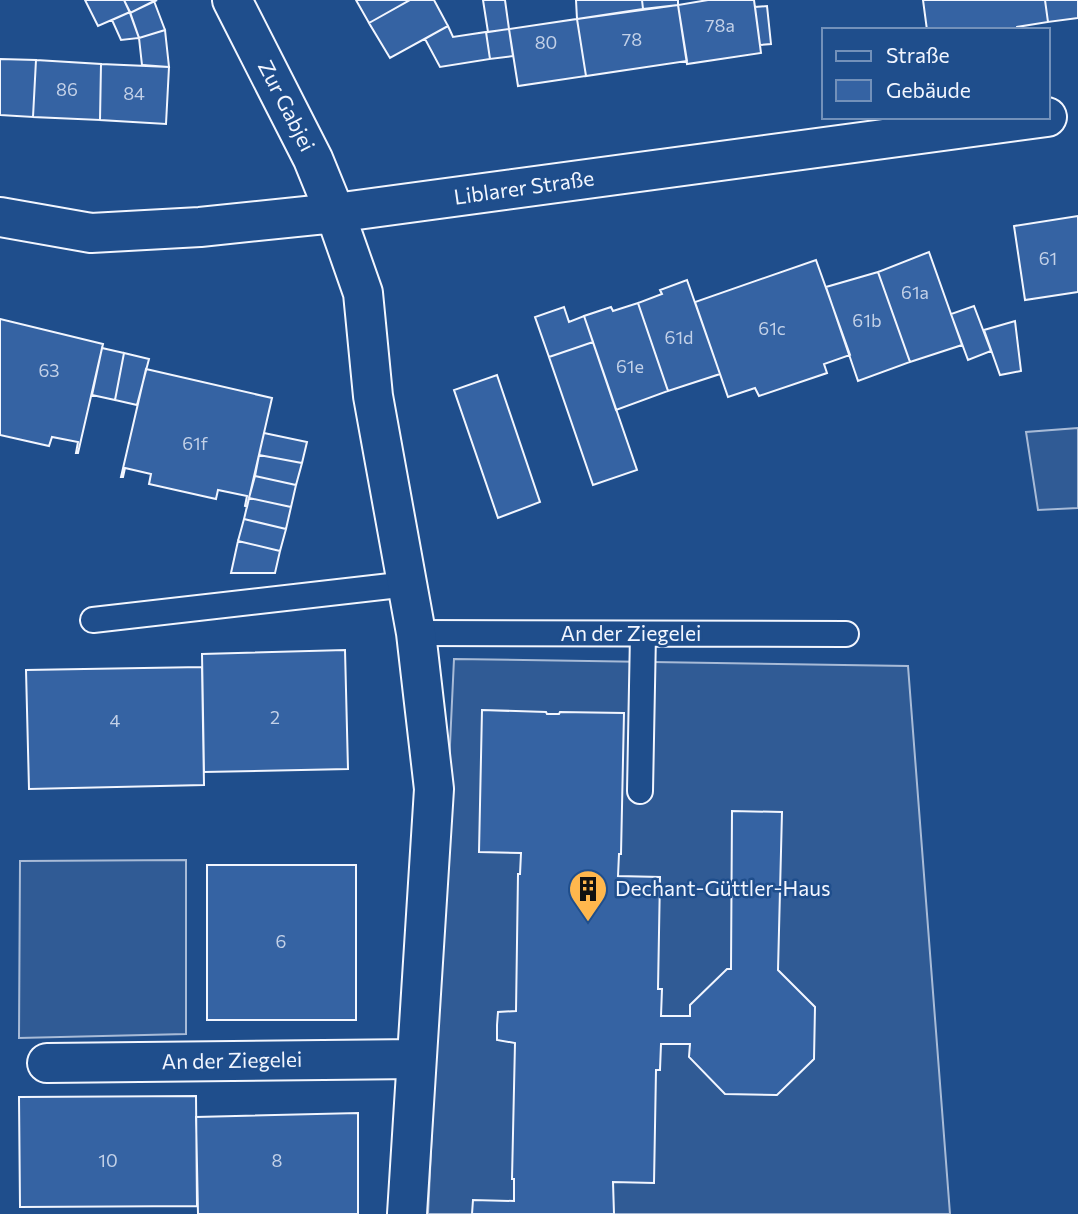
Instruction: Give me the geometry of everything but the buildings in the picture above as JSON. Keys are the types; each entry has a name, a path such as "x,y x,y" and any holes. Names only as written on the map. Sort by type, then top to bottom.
{"street":[{"name":"Zur Gabjei","path":"232,0 313,159 335,213"},
{"name":"Liblarer Straße","path":"1050,117 1078,113"},
{"name":"Liblarer Straße","path":"0,217 91,233 200,228 335,213 1033,119"},
{"path":"335,213 363,293 373,397 416,633 434,789 407,1214"},
{"name":"An der Ziegelei","path":"47,1063 416,1059"}],"lane":[{"path":"93,620 408,584"},
{"name":"An der Ziegelei","path":"416,633 846,634"},
{"path":"640,791 643,634"}],"shaded area":[{"path":"1078,428 1078,508 1038,510 1026,432"},
{"path":"454,659 908,666 950,1214 428,1214"},
{"path":"186,860 186,1034 19,1038 20,861"}],"place":[{"name":"Dechant-Güttler-Haus","path":"588,923"}]}
